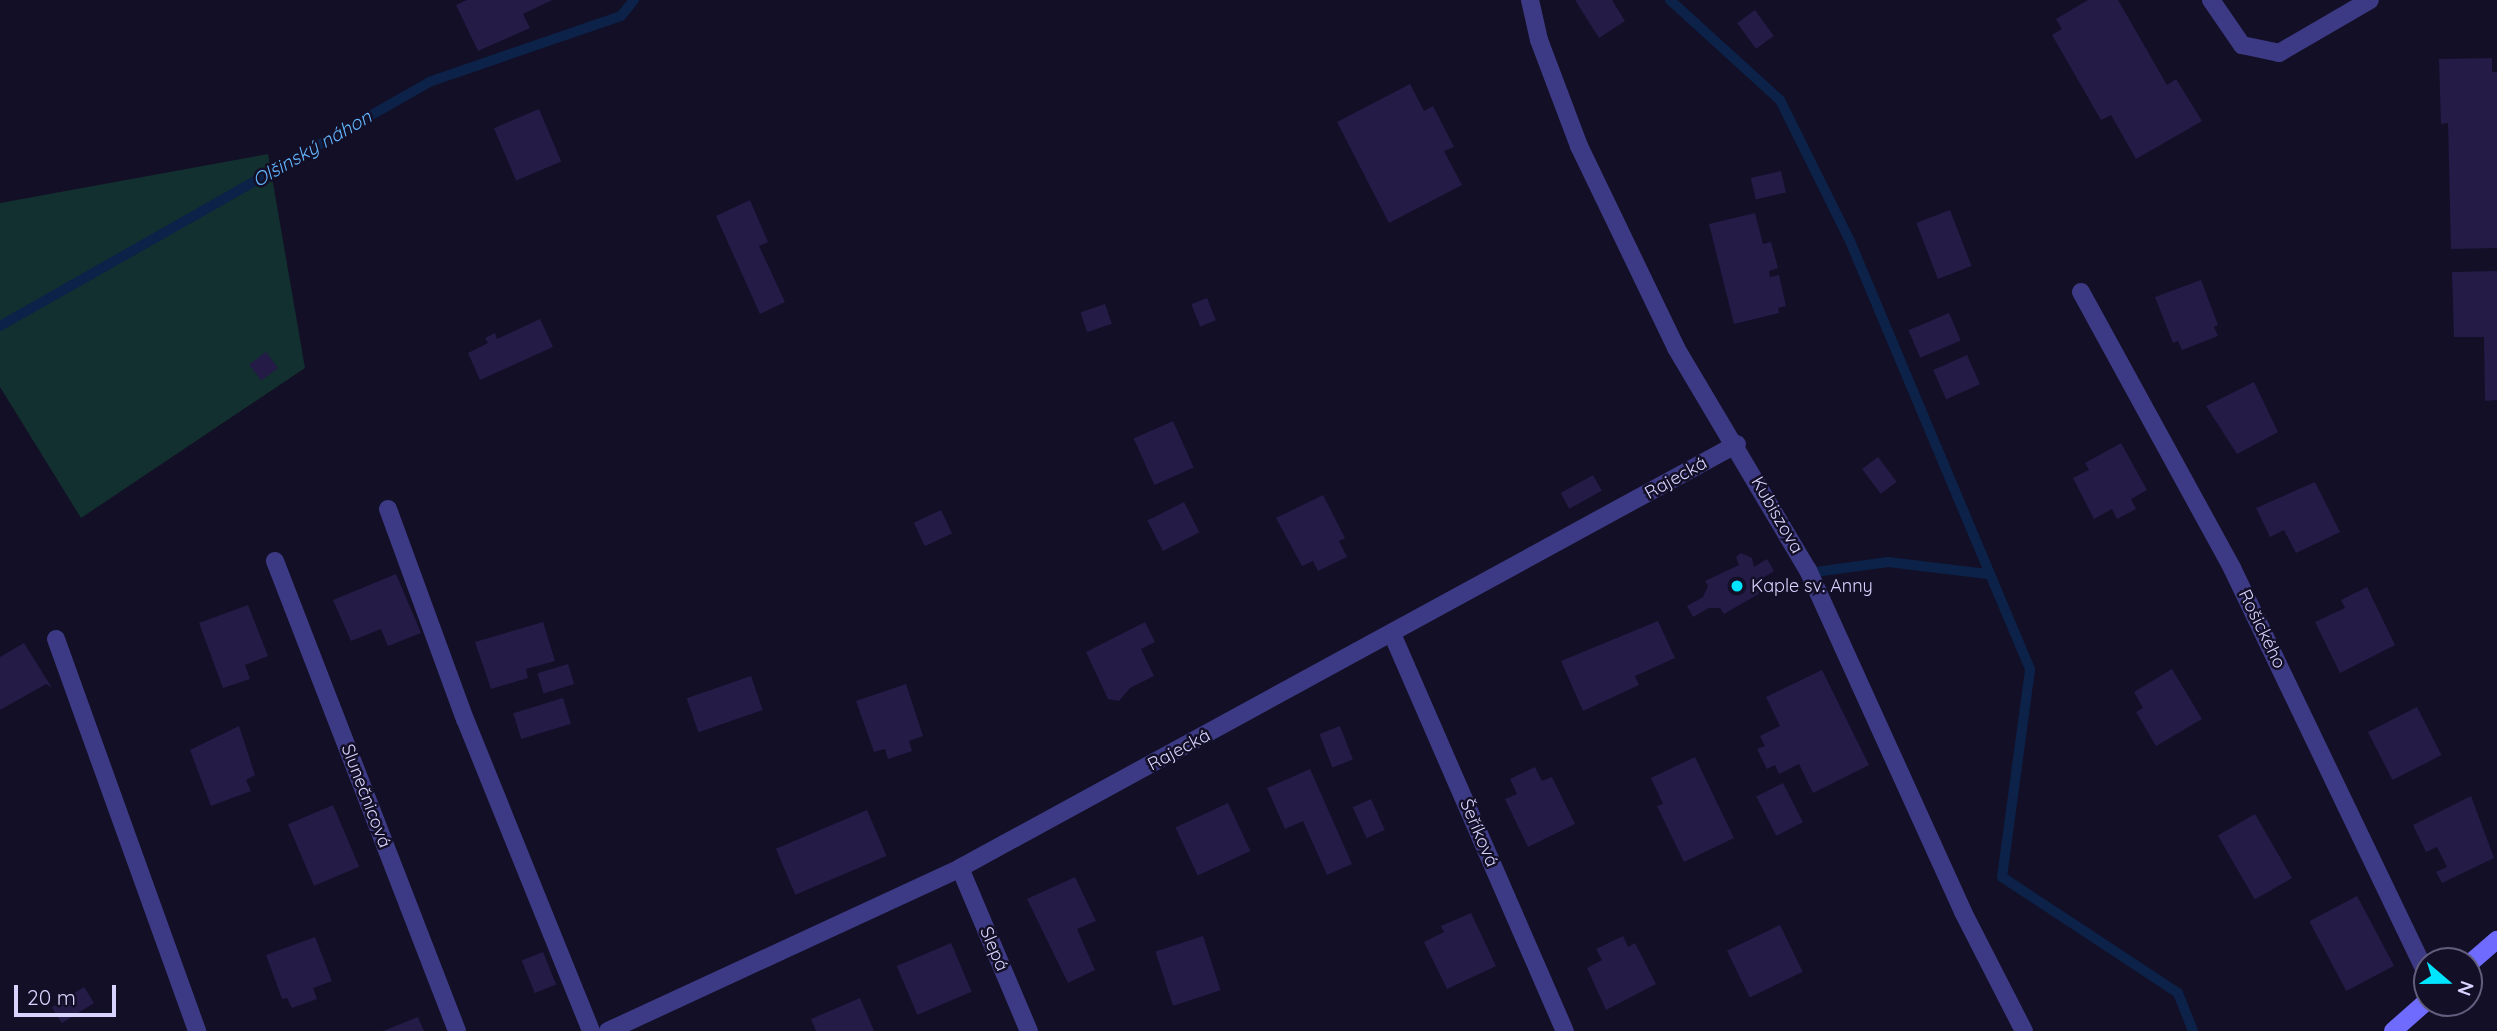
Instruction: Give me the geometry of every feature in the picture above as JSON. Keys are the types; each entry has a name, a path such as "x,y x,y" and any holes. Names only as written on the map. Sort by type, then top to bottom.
{"street":[{"name":"Kubiszova","path":"1530,0 1539,40 1579,146 1676,348 1737,444 1808,570 1963,912 2024,1031"},
{"path":"2211,0 2242,45 2279,53 2370,0"},
{"name":"Rošického","path":"2081,292 2232,568 2414,947"},
{"name":"Rajecká","path":"608,1031 960,868 1393,636 1737,444"},
{"path":"388,509 470,732 591,1031"},
{"name":"Slunečnicová","path":"275,561 457,1031"},
{"name":"Šeříková","path":"1393,636 1564,1031"},
{"path":"56,639 197,1031"},
{"name":"Slepá","path":"960,868 1029,1031"},
{"path":"2483,952 2497,940"},
{"path":"2393,1031 2413,1013"}],"green space":[{"path":"268,154 305,368 81,518 0,387 0,203"}],"building":[{"path":"467,0 552,0 523,14 530,28 478,51 456,5"},
{"path":"1575,0 1612,0 1625,21 1599,38"},
{"path":"2088,0 2118,0 2167,85 2176,79 2202,121 2136,159 2111,115 2101,120 2052,35 2062,29 2056,19"},
{"path":"1755,10 1774,36 1756,49 1737,23"},
{"path":"2492,58 2492,72 2497,72 2497,248 2451,249 2448,123 2441,124 2439,59"},
{"path":"1410,84 1424,111 1433,106 1454,147 1444,151 1462,185 1389,223 1337,122"},
{"path":"539,109 561,161 516,181 494,128"},
{"path":"1781,171 1786,192 1756,199 1751,178"},
{"path":"750,200 768,242 759,246 785,302 760,314 716,216"},
{"path":"1950,210 1972,266 1938,279 1916,223"},
{"path":"1755,213 1763,244 1771,242 1778,268 1769,271 1770,277 1779,275 1786,306 1778,308 1779,313 1734,324 1709,224"},
{"path":"2497,271 2497,400 2485,401 2484,337 2454,337 2452,272"},
{"path":"2201,280 2218,325 2214,327 2218,336 2182,350 2178,341 2173,343 2155,297"},
{"path":"1207,298 1216,320 1200,327 1191,304"},
{"path":"1105,304 1112,324 1087,332 1080,312"},
{"path":"1949,313 1961,341 1920,358 1908,330"},
{"path":"540,319 553,347 480,380 468,353 488,343 485,338 495,333 497,339"},
{"path":"266,352 278,368 261,381 249,365"},
{"path":"1967,355 1980,384 1946,399 1933,370"},
{"path":"2254,382 2278,432 2237,454 2206,406"},
{"path":"1173,421 1194,468 1154,485 1134,438"},
{"path":"2121,443 2147,490 2131,499 2136,509 2117,519 2112,509 2094,519 2073,478 2089,470 2085,463"},
{"path":"1878,457 1897,482 1881,494 1862,469"},
{"path":"1593,475 1602,491 1569,509 1561,493"},
{"path":"2315,482 2340,532 2296,553 2284,530 2270,537 2256,508"},
{"path":"1323,495 1345,538 1339,541 1347,557 1318,571 1313,561 1302,566 1276,518"},
{"path":"1184,502 1199,532 1163,551 1147,521"},
{"path":"941,510 952,534 925,546 914,523"},
{"name":"Kaple sv. Anny","path":"1741,553 1752,558 1754,567 1767,559 1774,571 1761,579 1767,589 1724,614 1720,608 1709,608 1693,617 1687,606 1703,597 1708,586 1705,581 1739,565 1736,557"},
{"path":"396,574 421,633 388,646 381,629 351,641 333,600"},
{"path":"2367,587 2395,645 2340,673 2315,622 2345,608 2341,600"},
{"path":"248,605 268,656 245,665 250,679 223,688 199,623"},
{"path":"1658,621 1675,658 1635,676 1639,685 1583,711 1561,661"},
{"path":"543,622 555,661 526,669 528,678 491,689 475,642"},
{"path":"1145,622 1155,642 1141,649 1154,676 1130,688 1119,701 1108,699 1086,652"},
{"path":"24,643 52,688 46,684 0,710 0,657"},
{"path":"568,664 574,684 544,693 537,673"},
{"path":"2172,669 2202,719 2156,746 2136,712 2143,708 2134,692"},
{"path":"1822,670 1869,765 1813,793 1799,764 1779,774 1775,765 1767,769 1757,749 1765,746 1760,736 1780,726 1766,697"},
{"path":"751,676 763,710 698,732 687,698"},
{"path":"906,684 923,736 909,741 912,751 888,759 885,749 874,752 856,701"},
{"path":"563,698 571,724 521,739 513,713"},
{"path":"2417,707 2442,755 2393,780 2368,732"},
{"path":"239,726 255,775 246,780 251,791 211,806 190,750"},
{"path":"1340,726 1353,760 1332,767 1319,734"},
{"path":"1695,757 1734,838 1684,862 1657,806 1663,804 1651,778"},
{"path":"1535,767 1542,781 1552,777 1575,824 1528,847 1505,799 1517,794 1510,779"},
{"path":"1310,769 1352,864 1327,875 1303,821 1285,829 1267,788"},
{"path":"1783,783 1803,822 1776,836 1756,797"},
{"path":"2471,796 2494,858 2442,883 2436,872 2447,867 2437,847 2426,852 2413,825"},
{"path":"1371,799 1385,830 1367,838 1353,807"},
{"path":"1228,803 1250,851 1198,876 1175,828"},
{"path":"333,805 359,867 314,886 288,824"},
{"path":"867,810 887,856 795,895 776,849"},
{"path":"2255,814 2292,878 2255,900 2218,836"},
{"path":"1075,877 1096,921 1077,929 1095,970 1068,983 1027,899"},
{"path":"2357,896 2394,966 2346,991 2309,921"},
{"path":"1471,913 1496,966 1447,989 1424,942 1444,932 1441,926"},
{"path":"1780,925 1803,972 1750,998 1727,951"},
{"path":"1203,936 1221,990 1173,1006 1155,951"},
{"path":"1623,936 1628,947 1635,943 1656,984 1606,1010 1587,968 1602,960 1596,949"},
{"path":"315,937 332,981 313,988 317,999 292,1008 287,998 282,999 266,955"},
{"path":"951,943 972,992 917,1015 897,966"},
{"path":"543,952 556,984 535,993 522,961"},
{"path":"84,987 94,1003 62,1023 52,1007"},
{"path":"860,998 874,1031 816,1031 811,1019"},
{"path":"418,1017 424,1031 383,1031"}],"waterway":[{"name":"Olšinský náhon","path":"0,326 429,82 621,16 634,0"},
{"path":"1670,0 1780,100 1850,241 2030,670 2002,877 2178,993 2193,1031"},
{"path":"1815,572 1888,562 1987,574"}],"place":[{"name":"Kaple sv. Anny","path":"1737,586"}]}
